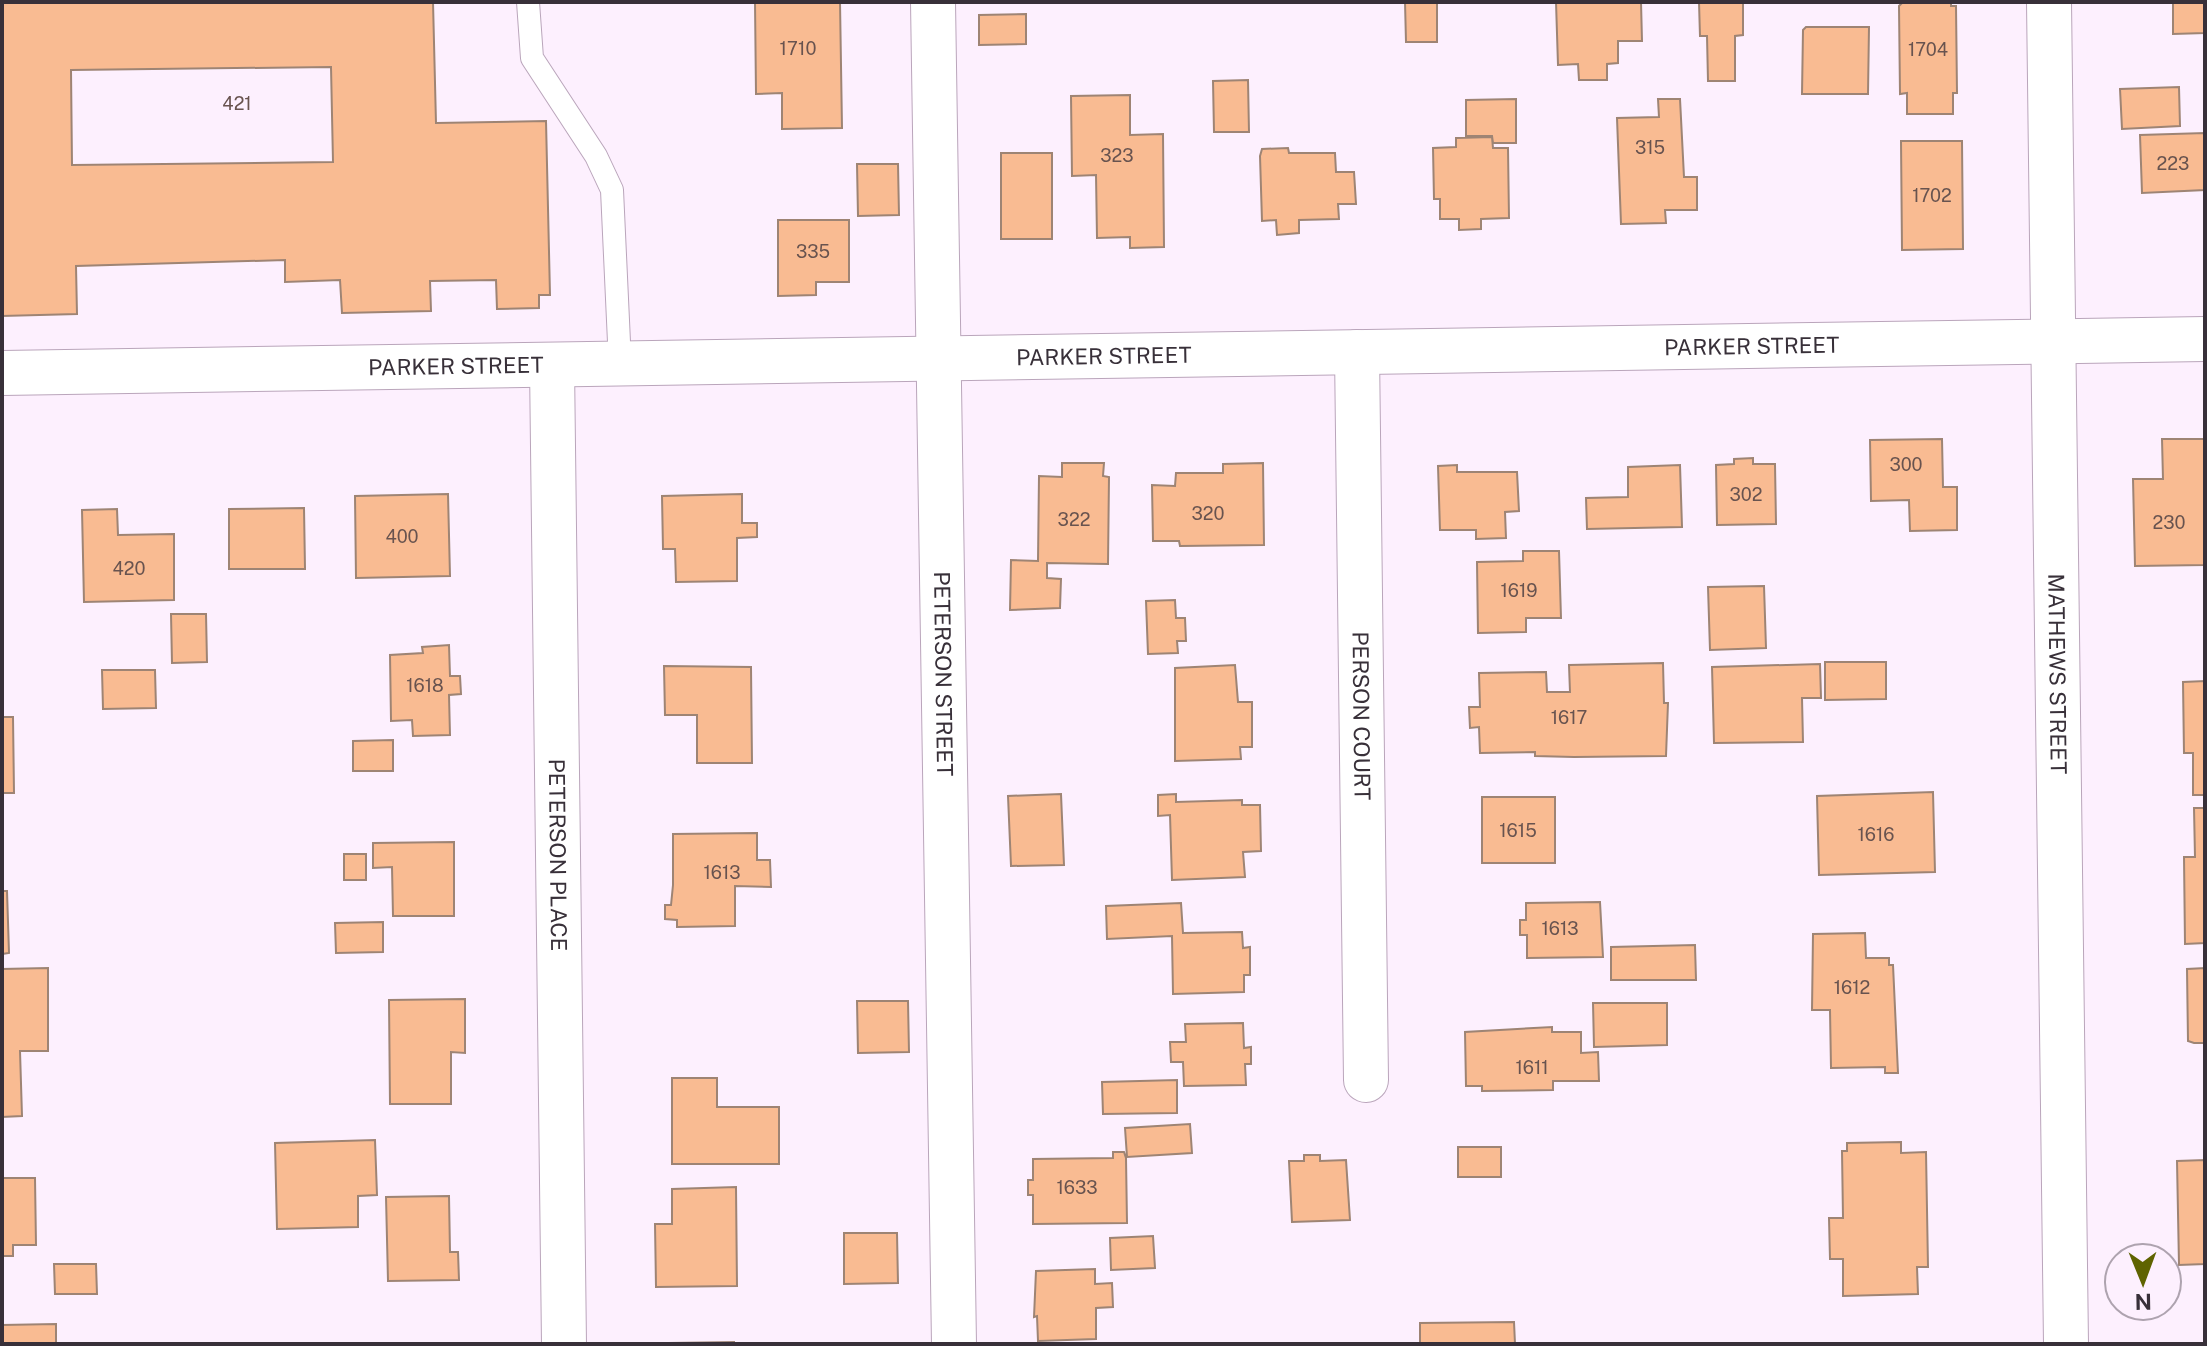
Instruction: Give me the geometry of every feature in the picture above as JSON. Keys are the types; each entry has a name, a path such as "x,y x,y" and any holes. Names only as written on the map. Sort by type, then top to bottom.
{"street":[{"name":"PETERSON STREET","path":"933,2 954,1344"},
{"name":"MATHEWS STREET","path":"2049,2 2066,1344"},
{"name":"PARKER STREET","path":"2,373 2205,339"},
{"name":"PERSON COURT","path":"1357,352 1366,1080"},
{"name":"PETERSON PLACE","path":"552,365 564,1344"}],"lane":[{"path":"528,2 532,58 596,156 612,190 620,364"}],"building":[{"path":"2,2 433,2 436,123 546,121 550,295 539,295 539,308 497,309 496,280 430,281 431,311 342,313 340,280 285,282 285,260 76,266 77,314 2,316","holes":["331,67 333,162 72,165 71,70"]},
{"path":"755,2 840,2 842,128 782,129 782,93 756,94"},
{"path":"1405,2 1437,2 1437,42 1406,42"},
{"path":"1556,2 1641,2 1642,41 1618,41 1618,63 1607,64 1607,80 1579,80 1578,64 1558,65"},
{"path":"1699,2 1743,2 1743,35 1735,36 1735,81 1708,81 1707,36 1700,36"},
{"path":"1903,2 1951,2 1951,6 1956,6 1957,93 1953,93 1953,114 1907,114 1907,93 1900,94 1899,6"},
{"path":"2173,2 2205,2 2205,33 2173,34"},
{"path":"1026,14 1026,44 979,45 979,15"},
{"path":"1806,27 1869,27 1868,94 1802,94 1803,30"},
{"path":"1248,80 1249,132 1214,132 1213,81"},
{"path":"2179,87 2180,126 2122,129 2120,89"},
{"path":"1130,95 1130,135 1163,134 1164,247 1130,248 1130,237 1097,238 1096,175 1072,176 1071,96"},
{"path":"1516,99 1516,143 1493,143 1492,136 1466,136 1466,100"},
{"path":"1658,99 1680,99 1684,177 1697,177 1697,210 1665,210 1666,223 1621,224 1617,118 1659,117"},
{"path":"2205,133 2205,190 2142,193 2140,135"},
{"path":"1492,137 1493,148 1508,148 1509,218 1481,219 1481,229 1459,230 1459,219 1440,219 1440,199 1434,199 1433,148 1456,147 1456,138"},
{"path":"1901,141 1962,141 1963,249 1902,250"},
{"path":"1288,148 1289,153 1335,153 1336,172 1354,172 1356,204 1338,204 1339,219 1299,220 1299,233 1277,235 1276,220 1262,221 1260,156 1262,149"},
{"path":"1001,153 1052,153 1052,239 1001,239"},
{"path":"857,164 898,164 899,215 858,216"},
{"path":"778,220 849,220 849,282 816,282 816,295 778,296"},
{"path":"1942,439 1943,487 1957,487 1957,530 1910,531 1909,500 1871,501 1870,440"},
{"path":"2162,439 2205,439 2205,565 2135,566 2133,479 2163,479"},
{"path":"1753,458 1753,464 1775,464 1776,524 1717,525 1716,465 1734,464 1734,459"},
{"path":"1062,463 1104,463 1103,476 1109,477 1108,564 1047,563 1047,578 1061,579 1060,608 1010,610 1011,560 1038,561 1039,476 1062,477"},
{"path":"1263,463 1264,545 1180,546 1179,541 1153,541 1152,485 1175,486 1176,473 1223,473 1223,464"},
{"path":"1457,465 1457,472 1517,472 1519,511 1505,512 1506,538 1476,539 1476,530 1440,530 1438,466"},
{"path":"1680,465 1682,527 1587,529 1586,498 1628,497 1628,467"},
{"path":"448,494 450,576 356,578 355,496"},
{"path":"742,494 742,523 757,523 757,537 737,538 737,581 676,582 675,549 663,549 662,496"},
{"path":"304,508 305,569 229,569 229,509"},
{"path":"117,509 118,535 174,534 174,600 84,602 82,510"},
{"path":"1523,551 1559,551 1561,618 1526,618 1526,632 1478,633 1477,562 1523,561"},
{"path":"1764,586 1766,648 1710,650 1708,587"},
{"path":"1175,600 1176,618 1185,618 1186,641 1177,641 1178,653 1148,654 1146,601"},
{"path":"171,614 206,614 207,662 172,663"},
{"path":"449,645 450,676 460,676 461,694 449,695 450,735 413,736 412,720 391,721 390,655 423,653 422,647"},
{"path":"1825,662 1886,662 1886,699 1825,700"},
{"path":"1663,663 1664,703 1668,703 1666,756 1574,757 1535,756 1535,752 1480,753 1479,727 1470,728 1469,707 1480,707 1479,673 1546,672 1547,692 1570,692 1569,665"},
{"path":"1820,664 1821,698 1802,698 1803,742 1714,743 1712,667"},
{"path":"1235,665 1238,702 1252,702 1252,747 1240,747 1241,759 1175,761 1175,668"},
{"path":"664,666 751,667 752,763 697,763 697,715 665,715"},
{"path":"102,670 155,670 156,708 103,709"},
{"path":"2205,681 2205,795 2193,795 2193,753 2184,753 2183,682"},
{"path":"2,717 13,717 14,793 2,793"},
{"path":"393,740 393,771 353,771 353,741"},
{"path":"1933,792 1935,872 1819,875 1817,796"},
{"path":"1061,794 1064,865 1011,866 1008,796"},
{"path":"1176,794 1176,802 1242,800 1242,805 1260,805 1261,851 1243,852 1245,877 1172,880 1170,815 1158,816 1158,795"},
{"path":"1482,797 1555,797 1555,863 1482,863"},
{"path":"2194,808 2205,808 2205,943 2185,944 2184,857 2195,857"},
{"path":"757,833 757,860 770,860 771,887 735,886 735,926 677,927 677,920 665,919 665,905 671,905 673,885 673,834"},
{"path":"454,842 454,916 393,916 392,867 373,868 373,843"},
{"path":"344,854 366,854 366,880 344,880"},
{"path":"2,891 7,891 9,953 2,954"},
{"path":"1600,902 1603,957 1527,958 1527,935 1520,935 1520,920 1526,920 1526,903"},
{"path":"1181,903 1183,933 1242,932 1243,948 1250,947 1250,975 1244,975 1244,992 1173,994 1172,936 1107,939 1106,906"},
{"path":"383,922 383,952 336,953 335,923"},
{"path":"1865,933 1866,958 1889,958 1889,965 1893,965 1898,1073 1885,1073 1885,1067 1831,1068 1830,1010 1812,1010 1813,934"},
{"path":"1695,945 1696,980 1611,980 1611,947"},
{"path":"48,968 48,1051 20,1051 22,1116 2,1117 2,969"},
{"path":"2205,968 2205,1043 2194,1043 2188,1041 2187,969"},
{"path":"465,999 465,1053 451,1052 451,1104 390,1104 389,1000"},
{"path":"857,1001 908,1001 909,1052 858,1053"},
{"path":"1593,1003 1667,1003 1667,1045 1594,1047"},
{"path":"1243,1023 1244,1048 1251,1047 1251,1064 1245,1064 1246,1085 1184,1086 1183,1062 1171,1062 1170,1042 1186,1042 1185,1024"},
{"path":"1552,1027 1552,1032 1581,1032 1581,1053 1598,1052 1599,1081 1553,1081 1553,1090 1482,1091 1482,1086 1466,1086 1465,1032"},
{"path":"672,1078 717,1078 717,1107 779,1107 779,1164 672,1164"},
{"path":"1177,1080 1177,1113 1103,1114 1102,1082"},
{"path":"1190,1124 1192,1153 1127,1157 1125,1128"},
{"path":"375,1140 377,1195 358,1196 358,1227 277,1229 275,1143"},
{"path":"1901,1142 1901,1153 1926,1152 1928,1267 1917,1267 1918,1294 1843,1296 1843,1259 1830,1259 1829,1218 1843,1218 1842,1151 1847,1151 1847,1143"},
{"path":"1458,1147 1501,1147 1501,1177 1458,1177"},
{"path":"1113,1152 1124,1152 1126,1158 1127,1223 1033,1224 1033,1195 1028,1195 1028,1180 1033,1180 1033,1159 1113,1158"},
{"path":"1304,1155 1320,1155 1320,1161 1346,1160 1350,1220 1292,1222 1289,1161 1304,1161"},
{"path":"2205,1160 2205,1264 2183,1265 2183,1242 2179,1242 2177,1161"},
{"path":"2,1178 35,1178 36,1245 13,1245 13,1256 2,1256"},
{"path":"736,1187 737,1286 656,1287 655,1224 672,1224 672,1189"},
{"path":"449,1196 450,1252 458,1252 459,1280 388,1281 386,1197"},
{"path":"844,1233 897,1233 898,1283 844,1284"},
{"path":"1153,1236 1155,1268 1111,1270 1110,1238"},
{"path":"54,1264 96,1264 97,1294 55,1294"},
{"path":"1095,1269 1095,1284 1112,1283 1113,1307 1096,1308 1096,1339 1038,1341 1037,1316 1034,1317 1036,1271"},
{"path":"1514,1322 1515,1344 1420,1344 1420,1323"},
{"path":"56,1324 56,1344 2,1344 2,1325"},
{"path":"669,1343 734,1344 669,1344"}]}
